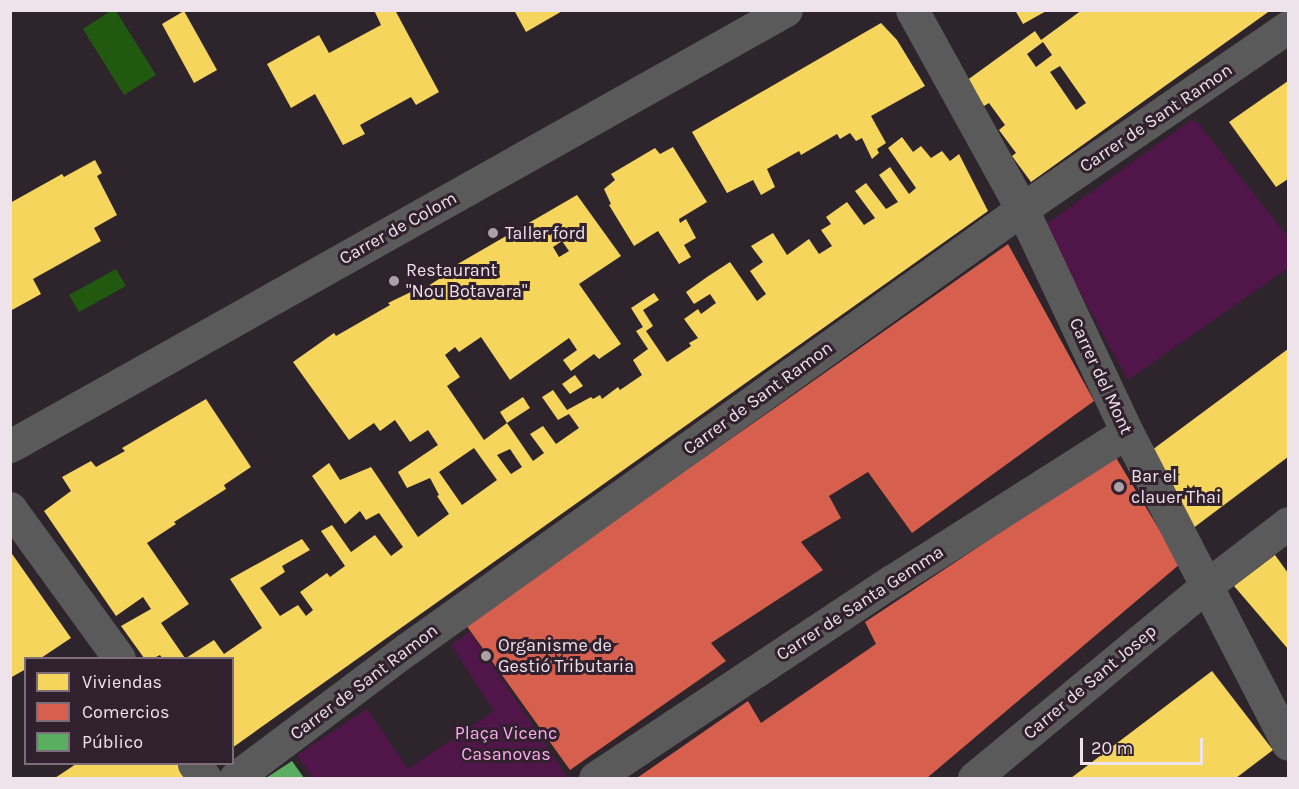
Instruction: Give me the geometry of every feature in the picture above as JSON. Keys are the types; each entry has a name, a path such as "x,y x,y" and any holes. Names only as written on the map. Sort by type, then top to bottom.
{"street":[{"name":"Carrer de Colom","path":"10,446 786,10"},
{"name":"Carrer del Mont","path":"912,10 1022,209 1127,432 1288,744"},
{"name":"Carrer de Sant Ramon","path":"235,778 408,650 1022,209 1288,27"},
{"name":"Carrer de Santa Gemma","path":"595,778 892,581 1127,432"},
{"path":"10,508 118,657"},
{"name":"Carrer de Sant Josep","path":"974,778 1206,586 1288,523"},
{"path":"195,765 205,778"}],"green space":[{"path":"1191,120 1198,123 1288,237 1288,268 1128,380 1044,226"},
{"name":"Plaça Vicenc Casanovas","path":"470,632 568,778 313,778 297,755 367,709 408,769 494,711 451,645"}],"shaded area":[{"path":"112,10 116,11 156,75 124,95 83,29"},
{"path":"116,269 126,286 79,312 69,295"}],"building: Viviendas":[{"path":"374,10 395,10 439,92 416,105 411,97 360,125 365,134 343,145 315,94 291,108 267,64 319,35 329,53 381,25"},
{"path":"514,10 564,10 526,32"},
{"path":"1015,10 1048,10 1023,24"},
{"path":"1082,10 1271,10 1031,182 1012,156 1016,153 999,130 1005,125 989,103 984,106 966,81 1035,31 1041,40","holes":["1043,42 1052,55 1036,67 1027,54","1060,66 1086,103 1076,110 1050,72"]},
{"path":"184,11 217,70 194,83 162,24"},
{"path":"881,23 897,40 925,86 871,116 886,143 877,149 879,153 872,159 862,138 856,141 850,133 840,139 837,134 801,155 799,151 767,169 775,187 761,195 753,180 727,193 692,132"},
{"path":"1288,81 1288,179 1276,187 1229,122"},
{"path":"902,137 913,152 921,146 931,158 942,151 950,161 959,154 988,211 234,747 234,657 188,657 214,640 224,654 262,628 230,579 302,539 310,550 282,566 285,572 260,588 280,616 298,605 306,616 313,610 300,592 327,573 330,577 345,566 321,531 332,525 351,552 375,535 391,556 403,547 379,513 366,520 360,511 345,524 312,476 329,463 340,480 371,467 418,537 449,514 437,496 439,495 430,478 407,488 398,472 438,445 428,430 410,442 395,420 380,431 374,423 349,440 293,362 334,333 336,336 390,305 388,303 415,290 417,293 439,279 437,276 577,195 621,256 579,284 621,344 599,359 594,354 571,371 563,360 577,350 569,338 510,380 481,337 459,352 455,347 445,355 460,377 447,386 484,440 507,423 533,461 544,453 530,434 543,426 556,444 579,428 569,414 558,420 542,397 553,390 567,410 591,397 593,399 600,395 602,399 618,387 620,390 642,375 633,360 648,349 636,331 643,327 631,308 654,293 659,300 643,310 653,326 646,331 667,362 691,346 689,343 698,338 684,319 698,309 701,314 716,303 710,294 694,304 686,292 707,277 730,262 757,301 766,294 750,271 763,262 751,246 773,233 787,255 809,239 819,254 832,246 821,230 831,224 826,217 847,202 864,225 875,218 855,191 866,183 886,209 898,202 879,175 890,167 909,194 916,188 888,148","holes":["562,241 569,251 559,257 553,247","474,448 497,480 462,505 439,472","510,449 522,467 511,474 497,455"]},
{"path":"673,147 707,202 679,219 680,223 686,219 696,238 684,245 691,257 679,264 658,231 634,246 609,205 611,204 604,189 615,180 611,174 655,148 660,154"},
{"path":"95,160 102,173 97,176 117,215 94,228 101,241 33,279 41,294 12,310 10,203 62,174 64,177"},
{"path":"1288,349 1288,457 1192,529 1152,450"},
{"path":"575,375 583,386 570,394 562,384"},
{"path":"523,397 530,408 507,423 500,412"},
{"path":"206,399 251,467 224,485 226,489 174,522 176,524 147,543 189,604 161,623 184,657 161,657 160,655 143,657 121,626 151,609 143,597 116,616 44,511 71,491 62,477 91,461 96,467 125,451 122,448"},
{"path":"10,551 71,638 42,657 24,657 24,670 10,678"},
{"path":"1275,555 1288,573 1288,649 1234,586"},
{"path":"1212,671 1273,750 1236,778 1071,778"},
{"path":"74,765 180,765 190,778 55,778"}],"building: Comercios":[{"path":"1008,244 1094,401 912,533 868,472 829,496 841,518 801,542 823,570 711,643 726,661 570,770 466,625"},
{"path":"1115,456 1180,564 927,778 637,778 748,701 761,723 876,644 865,622"}],"building: Público":[{"path":"292,761 304,778 266,778"}],"place":[{"name":"Taller ford","path":"493,233"},
{"name":"Restaurant \"Nou Botavara\"","path":"394,281"},
{"name":"Bar el clauer Thai","path":"1119,487"},
{"name":"Organisme de Gestió Tributaria","path":"486,656"}]}
